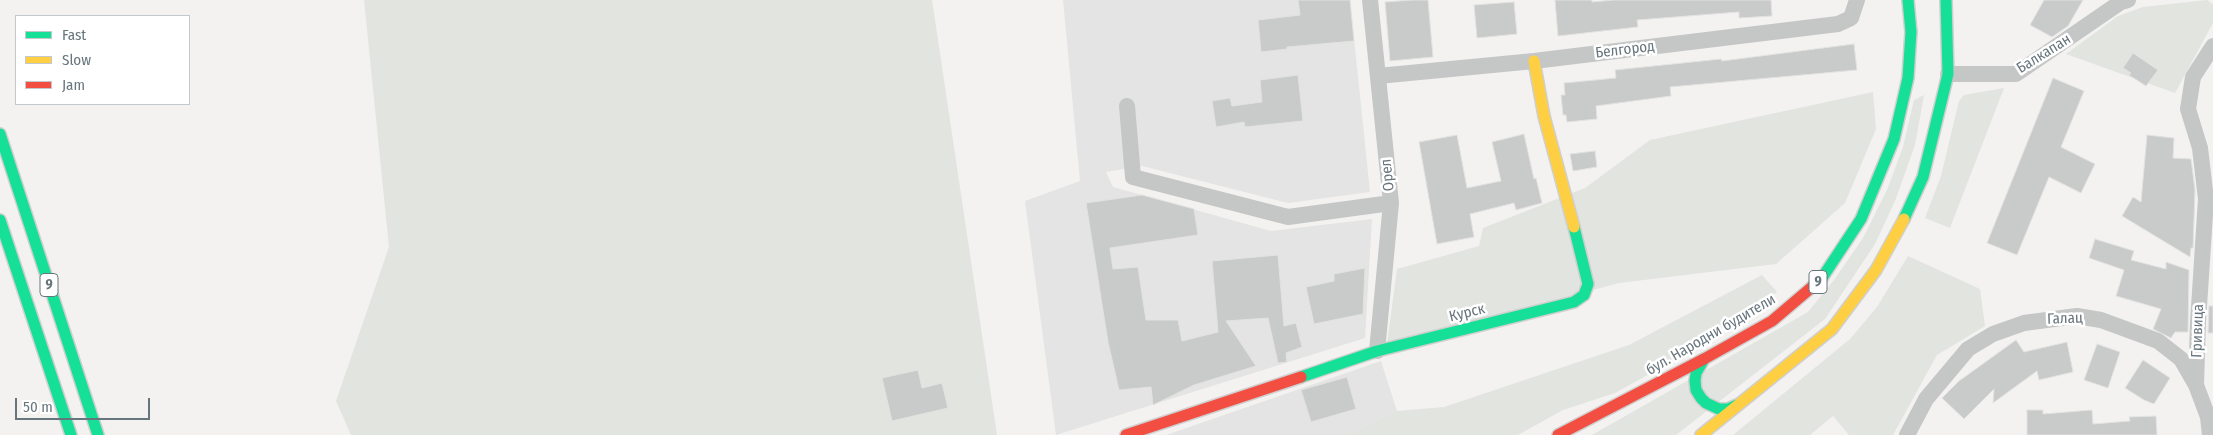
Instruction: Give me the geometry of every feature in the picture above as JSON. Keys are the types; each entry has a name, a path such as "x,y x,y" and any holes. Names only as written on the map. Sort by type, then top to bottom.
{"main road":[{"name":"бул. Народни будители","path":"1558,435 1704,359 1772,321 1822,278 1861,219 1894,139 1908,78 1911,32 1908,0"},
{"path":"1701,435 1832,329 1876,270 1901,225 1923,177 1948,74 1946,0"},
{"name":"Курск","path":"1126,435 1377,351 1574,302 1584,295 1588,278 1544,116 1534,61"},
{"name":"9","path":"0,134 98,435"},
{"name":"9","path":"0,220 71,435"},
{"path":"1704,359 1696,373 1695,381 1701,398 1706,403 1719,409 1728,409 1737,405"}],"street":[{"name":"Орел","path":"1370,0 1391,203 1377,351"},
{"name":"Белгород","path":"1378,76 1534,61 1838,24 1852,18 1856,0"},
{"name":"Балкапан","path":"1948,74 2016,74 2121,2 2128,0"},
{"name":"Гривица","path":"2196,386 2206,199 2200,148 2188,109 2193,77 2213,46"},
{"path":"1127,106 1133,178 1288,217 1391,203"},
{"name":"Галац","path":"1907,435 1926,399 1968,349 1993,334 2024,323 2077,316 2102,320 2158,341 2181,359 2196,386 2208,417 2210,435"}],"shaded area":[{"path":"364,0 932,0 997,435 351,435 336,401 389,247"},
{"path":"1063,0 1350,0 1370,192 1288,203 1142,166 1106,172 1113,187 1271,231 1372,219 1365,338 1056,435 1025,201 1080,181"},
{"path":"2207,0 2213,4 2213,23 2175,93 2066,54 2118,16 2143,7"},
{"path":"2004,88 1950,228 1925,218 1941,176 1959,101 1964,95"},
{"path":"1873,92 1876,129 1845,203 1776,264 1619,283 1387,344 1397,269 1479,246 1483,228 1585,188 1650,140"},
{"path":"1924,95 1915,145 1895,201 1875,244 1825,319 1676,435 1592,435 1808,312 1834,280 1863,238 1887,190 1903,147 1914,100"},
{"path":"1908,256 1980,289 1985,326 1937,355 1893,435 1849,435 1833,416 1810,435 1733,435 1850,339 1877,307"},
{"path":"1762,275 1777,292 1678,358 1615,393 1563,410 1518,435 1345,435 1397,411 1444,407 1629,345"},
{"path":"1381,361 1397,411 1345,435 1166,435"}],"building":[{"path":"1298,0 1350,0 1354,41 1287,47 1287,49 1261,52 1258,20 1300,15"},
{"path":"1428,0 1433,57 1390,61 1385,2"},
{"path":"1555,0 1592,0 1592,2 1613,0 1771,0 1772,16 1739,18 1739,12 1637,20 1638,27 1558,36"},
{"path":"2044,0 2083,0 2068,26 2052,37 2030,25"},
{"path":"1514,2 1517,34 1477,38 1474,5"},
{"path":"1854,44 1857,70 1670,87 1671,96 1596,106 1597,119 1567,122 1566,115 1563,115 1561,95 1565,95 1564,83 1616,78 1615,70 1721,59 1722,61"},
{"path":"2133,53 2158,70 2146,86 2129,75 2131,73 2123,68"},
{"path":"1298,75 1303,121 1245,127 1244,122 1216,127 1212,101 1230,98 1232,106 1262,102 1260,80"},
{"path":"2053,78 2084,91 2061,147 2095,164 2081,193 2049,177 2017,255 1987,243"},
{"path":"1524,134 1534,179 1536,178 1542,203 1516,210 1514,203 1470,214 1474,237 1437,244 1419,142 1457,135 1467,188 1501,181 1492,142"},
{"path":"2147,135 2174,138 2173,158 2191,159 2195,190 2193,248 2191,248 2190,257 2122,216 2133,197 2141,202"},
{"path":"1595,151 1597,167 1573,171 1570,154"},
{"path":"1142,195 1194,209 1198,235 1110,248 1113,269 1138,267 1146,320 1178,320 1182,341 1218,332 1212,261 1278,255 1284,326 1296,323 1302,347 1286,353 1287,362 1278,363 1268,318 1226,321 1256,366 1194,385 1153,405 1151,387 1119,390 1108,342 1086,203"},
{"path":"2095,239 2134,251 2131,260 2166,269 2166,262 2189,270 2188,332 2175,332 2171,338 2153,329 2161,309 2116,296 2124,270 2089,258"},
{"path":"1365,268 1363,314 1314,324 1306,287 1334,281 1334,274"},
{"path":"2209,306 2213,306 2213,333 2208,333"},
{"path":"2016,340 2024,352 2067,342 2073,372 2039,380 2037,371 1993,403 1994,389 1964,419 1942,398 1959,381"},
{"path":"2097,344 2120,352 2108,388 2084,380"},
{"path":"2143,360 2170,378 2154,404 2125,388"},
{"path":"918,370 922,388 942,383 948,408 892,421 882,378"},
{"path":"1347,377 1356,409 1311,422 1301,390"},
{"path":"2027,410 2043,410 2043,414 2092,410 2093,424 2130,421 2129,417 2156,416 2157,435 2027,435"}],"traffic: fast":[{"path":"1812,287 1822,278 1861,219 1894,139 1908,78 1911,32 1908,0"},
{"path":"1904,219 1923,177 1948,74 1946,0"},
{"path":"0,134 98,435"},
{"path":"0,220 71,435"},
{"path":"1301,377 1377,351 1574,302 1584,295 1588,284 1574,227"},
{"path":"1704,359 1696,373 1695,381 1696,390 1701,398 1706,403 1719,409 1728,409 1737,405"}],"traffic: slow":[{"path":"1534,61 1544,116 1574,227"},
{"path":"1701,435 1832,329 1876,270 1904,219"}],"traffic: jam":[{"path":"1558,435 1704,359 1772,321 1812,287"},
{"path":"1126,435 1301,377"}]}
